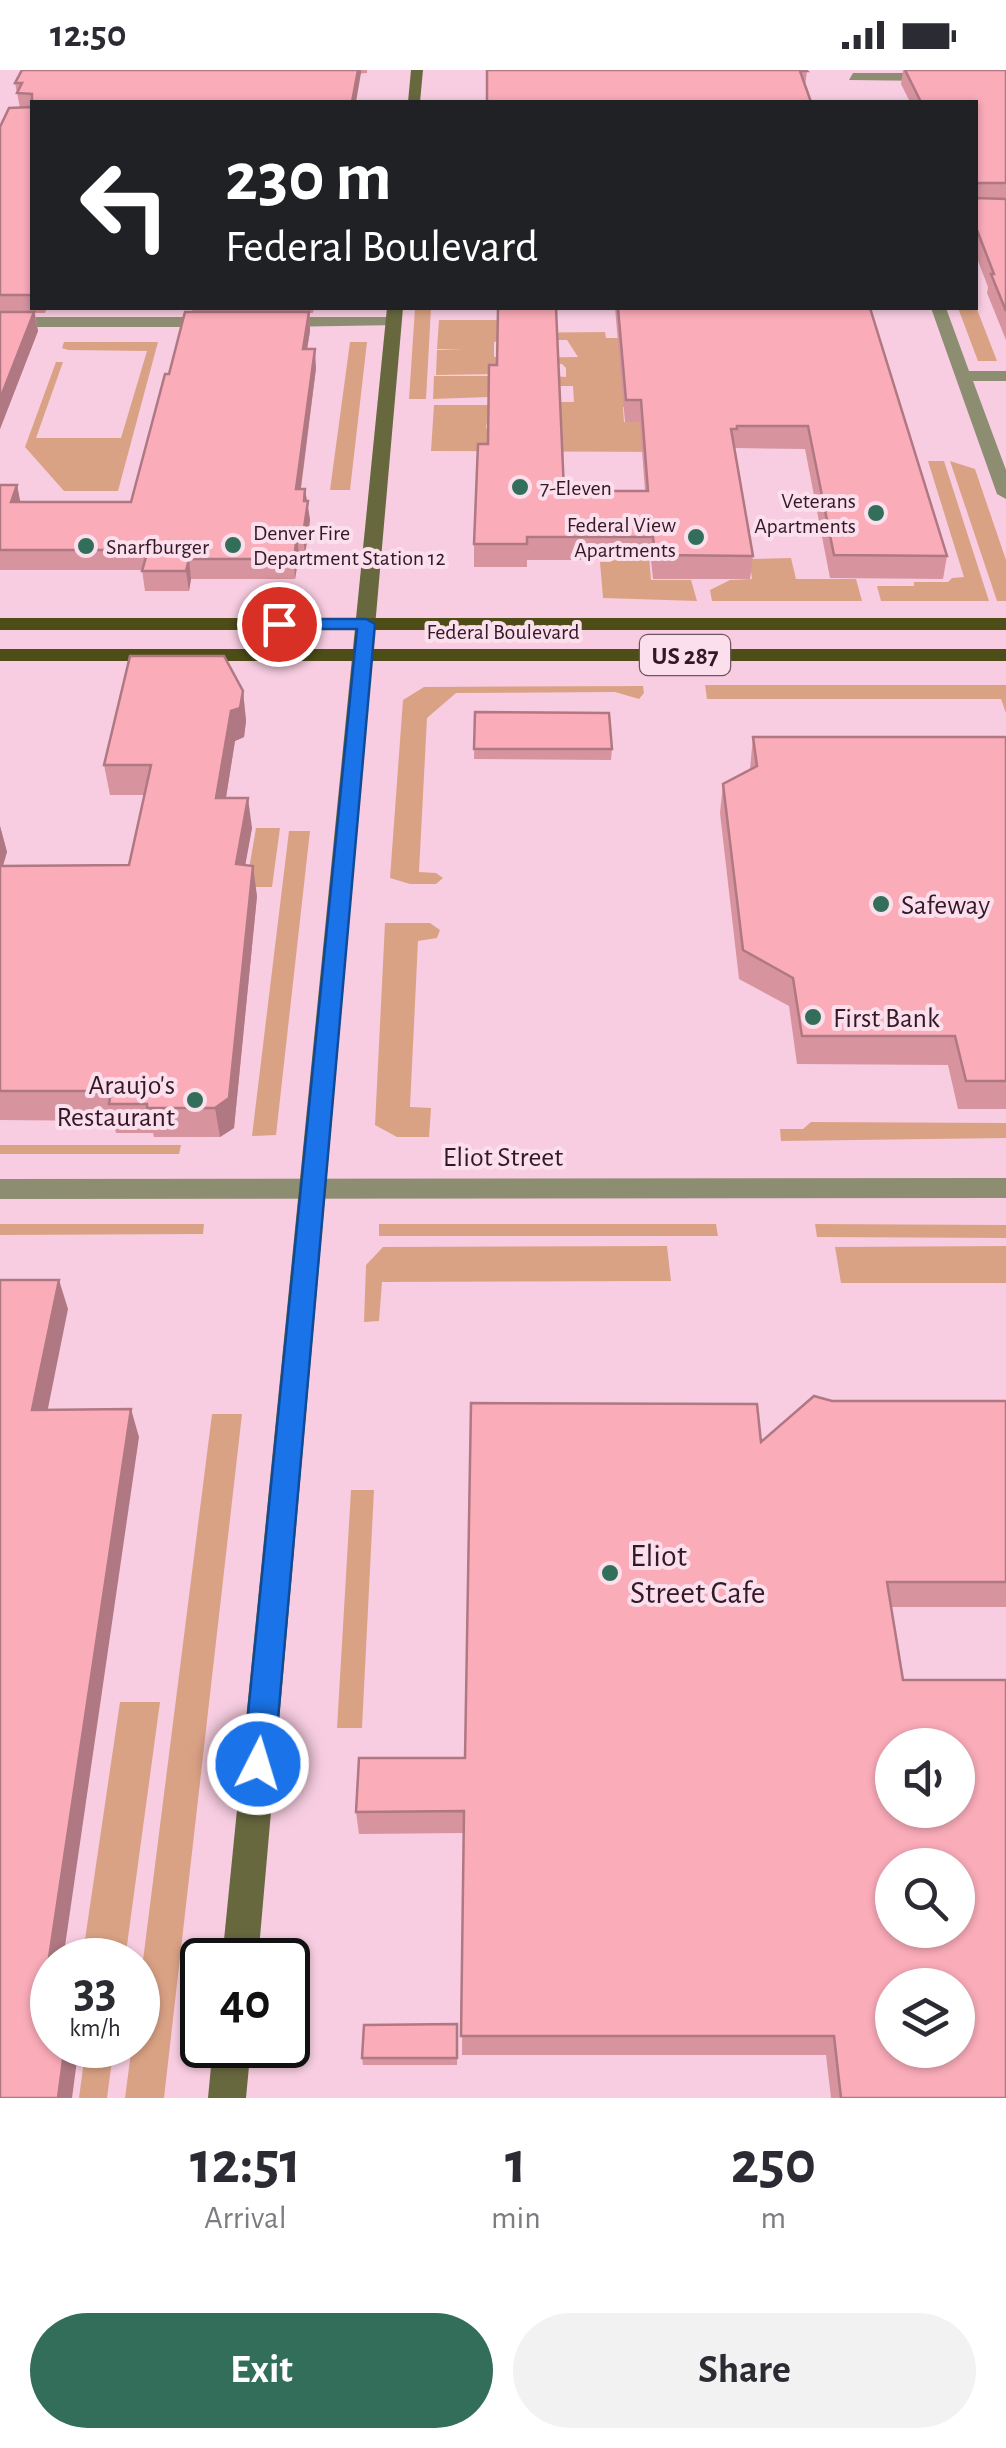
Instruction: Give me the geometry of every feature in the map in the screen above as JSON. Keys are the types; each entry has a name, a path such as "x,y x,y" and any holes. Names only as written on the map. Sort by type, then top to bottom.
{"main road":[{"name":"Federal Boulevard","path":"0,624 1006,624"},
{"name":"Federal Boulevard","path":"0,655 1006,655"}],"street":[{"path":"414,100 417,70"},
{"path":"854,78 950,77"},
{"path":"939,310 1006,494"},
{"path":"242,1938 395,314 267,322"},
{"path":"0,322 231,322"},
{"path":"963,376 1006,376"},
{"name":"Eliot Street","path":"0,1189 1006,1188"},
{"path":"227,2098 230,2068"}],"shaded area":[{"path":"415,310 431,310 426,399 409,399"},
{"path":"959,310 977,310 997,361 978,361"},
{"path":"439,320 497,320 497,333 605,332 606,338 641,338 628,407 623,407 624,422 661,422 665,452 431,451 434,405 490,405 486,428 562,429 559,402 574,402 573,386 546,386 553,376 566,377 566,368 562,364 505,358 578,357 567,340 503,340 494,342 494,357 503,357 500,374 436,375 437,350 463,349 437,349"},
{"path":"64,342 158,342 118,491 64,491 25,447 56,362 63,362 36,438 121,438 147,351 68,350 62,348"},
{"path":"350,342 367,342 350,490 330,490"},
{"path":"434,376 497,376 489,386 488,397 433,399"},
{"path":"928,461 944,461 989,601 881,601 877,586 914,586 914,582 948,582 964,577"},
{"path":"950,461 975,469 1006,560 1006,601 997,601"},
{"path":"611,556 649,556 651,580 691,580 697,601 603,598 600,562 611,562"},
{"path":"791,558 796,579 856,579 862,601 712,601 710,590 730,580 752,579 749,559"},
{"path":"705,685 1006,685 1006,713 1001,699 707,699"},
{"path":"643,686 644,693 639,699 615,692 456,693 427,718 419,872 436,873 443,878 436,884 410,884 390,878 403,700 424,687"},
{"path":"256,828 280,828 272,887 246,887"},
{"path":"289,831 310,831 276,1135 252,1136"},
{"path":"385,923 430,923 440,930 437,938 418,941 410,1107 431,1108 429,1137 397,1137 375,1125"},
{"path":"811,1122 1006,1123 1006,1138 781,1141 780,1129 803,1129"},
{"path":"0,1145 181,1145 179,1154 0,1154"},
{"path":"0,1224 204,1224 203,1234 0,1235"},
{"path":"379,1224 716,1224 718,1236 379,1236"},
{"path":"815,1224 1006,1225 1006,1238 817,1237"},
{"path":"667,1246 671,1281 382,1282 379,1321 364,1322 366,1265 383,1247"},
{"path":"1006,1246 1006,1283 841,1283 835,1247"},
{"path":"212,1414 242,1414 164,2098 125,2098 129,2068 160,2068 160,1938 146,1938"},
{"path":"351,1490 374,1490 362,1728 337,1728"},
{"path":"120,1702 160,1702 128,1938 85,1938"},
{"path":"83,2068 111,2068 107,2098 79,2098"}],"building":[{"path":"22,70 358,70 352,100 32,100 32,94 17,93 22,83 15,83"},
{"path":"487,70 806,70 800,71 810,100 487,100"},
{"path":"905,70 1006,70 1006,183 978,183 978,100 920,100"},
{"path":"30,107 30,295 0,295 0,127 9,108"},
{"path":"978,198 1006,199 1006,311 978,233"},
{"path":"498,310 556,310 564,491 648,491 641,400 626,400 618,310 871,310 947,556 834,555 808,426 731,429 753,556 655,555 653,537 527,537 527,544 474,544 478,444 488,444 489,365 497,365"},
{"path":"0,312 34,312 0,399"},
{"path":"185,312 309,312 303,349 315,349 296,489 305,489 304,501 308,501 303,535 297,535 294,559 189,559 186,571 142,571 148,550 0,550 0,485 17,485 11,502 131,502"},
{"path":"130,656 224,656 243,691 240,708 231,711 216,798 248,798 236,864 253,866 229,1098 215,1108 109,1104 111,1091 0,1091 0,866 129,865 151,765 104,765"},
{"path":"475,712 609,713 612,749 474,749"},
{"path":"753,737 1006,737 1006,1081 966,1081 955,1036 802,1036 793,978 743,950 723,784 757,766"},
{"path":"0,1280 59,1280 32,1410 131,1409 52,1938 30,1938 30,2068 62,2068 58,2098 0,2098"},
{"path":"814,1396 832,1401 1006,1401 1006,1582 887,1582 903,1680 1006,1680 1006,2098 841,2098 834,2036 461,2036 464,1811 356,1812 359,1758 465,1758 471,1403 757,1404 761,1442"},
{"path":"457,2024 457,2058 362,2058 364,2025"}],"place":[{"name":"7-Eleven","path":"520,487"},
{"name":"Veterans Apartments","path":"876,513"},
{"name":"Federal View Apartments","path":"696,537"},
{"name":"Denver Fire Department Station 12","path":"233,545"},
{"name":"Snarfburger","path":"86,546"},
{"name":"Safeway","path":"881,904"},
{"name":"First Bank","path":"813,1017"},
{"name":"Araujo's Restaurant","path":"195,1100"},
{"name":"Eliot Street Cafe","path":"610,1573"}],"route":[{"path":"258,1764 366,624 279,624"}]}
